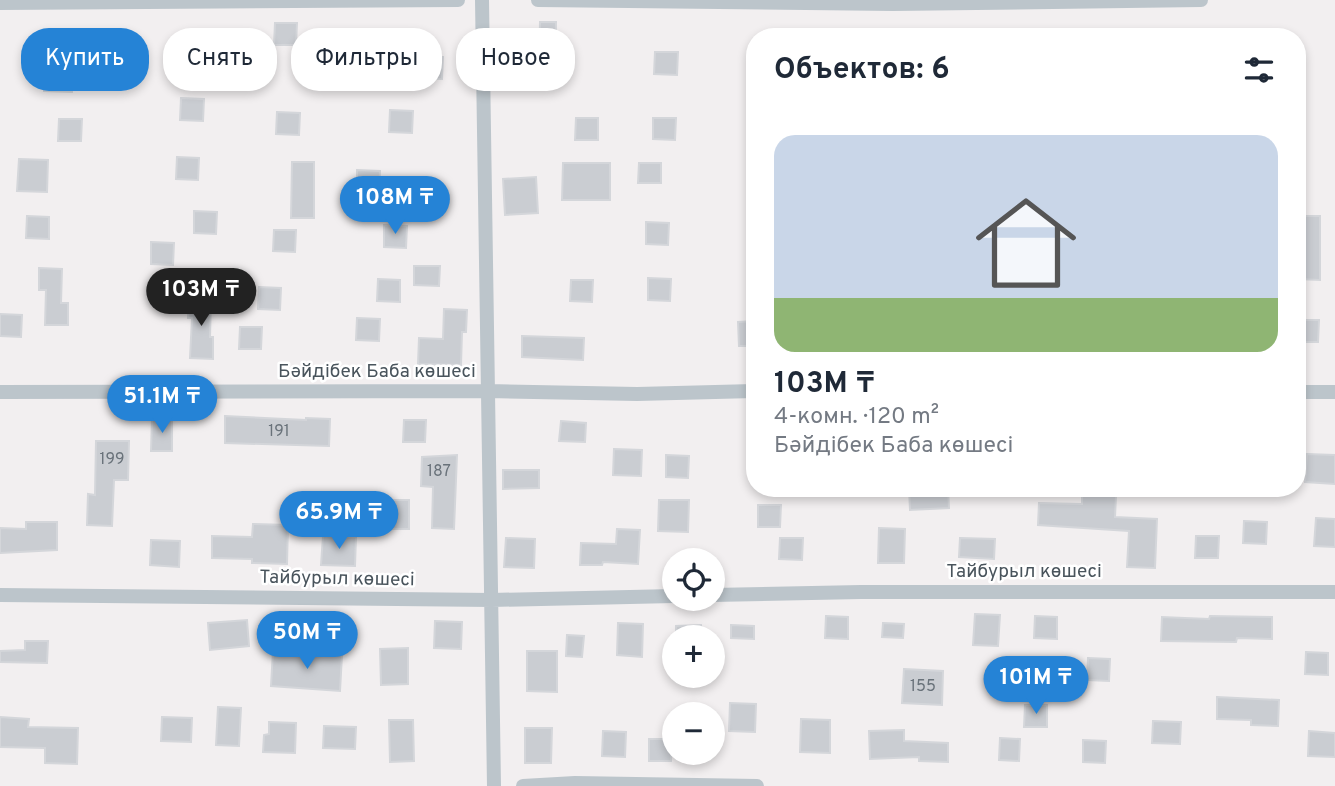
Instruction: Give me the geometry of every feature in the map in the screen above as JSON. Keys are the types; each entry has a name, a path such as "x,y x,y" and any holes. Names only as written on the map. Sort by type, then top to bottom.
{"street":[{"path":"0,3 458,0"},
{"path":"482,0 494,786"},
{"path":"538,0 893,4 1200,0"},
{"name":"Бәйдібек Баба көшесі","path":"0,392 489,391 637,394 746,391"},
{"path":"1306,392 1335,392"},
{"name":"Тайбурыл көшесі","path":"725,595 861,592 1335,592"},
{"name":"Тайбурыл көшесі","path":"0,595 492,600 662,596"},
{"path":"523,786 575,783 757,786"}],"building":[{"path":"540,22 556,22 556,28 540,28"},
{"path":"275,23 297,23 297,28 291,28 291,45 277,45 277,28"},
{"path":"655,52 678,52 677,75 654,74"},
{"path":"181,98 204,99 203,121 180,120"},
{"path":"390,110 413,111 412,133 389,132"},
{"path":"277,112 300,113 299,135 276,134"},
{"path":"576,118 598,118 598,140 575,140"},
{"path":"653,118 676,118 675,140 653,139"},
{"path":"59,119 82,119 81,141 58,141"},
{"path":"177,157 199,158 198,180 176,179"},
{"path":"19,159 48,160 47,192 17,191"},
{"path":"292,162 314,162 314,218 291,218"},
{"path":"563,163 610,163 610,200 562,200"},
{"path":"639,163 661,163 661,183 638,183"},
{"path":"357,170 380,171 379,193 357,192"},
{"path":"536,177 538,213 505,215 503,179"},
{"path":"194,211 217,212 216,234 194,233"},
{"path":"27,216 49,217 49,239 26,238"},
{"path":"1306,216 1320,216 1320,280 1306,279"},
{"path":"646,222 669,223 668,245 646,244"},
{"path":"384,225 407,226 406,248 384,247"},
{"path":"274,230 296,230 295,252 273,251"},
{"path":"151,242 174,243 173,265 151,264"},
{"path":"414,266 440,266 439,286 414,285"},
{"path":"39,268 62,269 61,303 68,303 68,325 45,325 46,290 39,290"},
{"path":"648,278 671,279 670,301 648,300"},
{"path":"378,279 400,280 400,302 377,301"},
{"path":"571,280 593,280 592,302 570,301"},
{"path":"259,287 281,288 280,310 258,309"},
{"path":"189,296 211,297 210,337 213,337 213,359 190,358 192,318 188,318"},
{"path":"444,309 467,310 466,332 462,332 461,365 418,364 419,338 443,339"},
{"path":"0,314 22,315 21,337 0,336"},
{"path":"357,318 380,319 379,341 356,340"},
{"path":"1306,320 1319,320 1318,342 1306,342"},
{"path":"738,322 746,322 746,346 739,346"},
{"path":"240,327 262,327 261,349 239,349"},
{"path":"522,336 584,338 583,360 522,357"},
{"path":"225,416 330,419 329,446 225,443"},
{"path":"152,418 172,419 172,451 151,451"},
{"path":"404,420 426,420 425,442 403,442"},
{"path":"561,421 586,423 585,442 559,441"},
{"path":"96,441 129,441 128,480 114,480 112,526 87,525 88,494 95,495"},
{"path":"614,449 642,450 641,476 613,475"},
{"path":"1307,454 1335,455 1335,484 1306,482"},
{"path":"457,455 454,529 432,528 433,487 421,486 422,457"},
{"path":"666,455 689,456 688,478 666,477"},
{"path":"503,470 539,470 539,488 503,489"},
{"path":"909,497 948,497 949,508 910,510"},
{"path":"1082,497 1116,497 1115,517 1157,519 1155,568 1127,567 1129,531 1038,525 1039,503 1082,504"},
{"path":"380,500 409,500 409,529 380,529"},
{"path":"659,500 689,500 688,532 658,531"},
{"path":"758,505 781,505 780,527 758,527"},
{"path":"1316,518 1335,519 1335,547 1314,546"},
{"path":"1244,521 1267,522 1266,544 1243,543"},
{"path":"26,522 57,522 57,550 0,553 0,528 26,529"},
{"path":"253,524 288,525 287,564 252,563 252,559 212,558 212,536 252,537"},
{"path":"879,528 905,529 904,563 878,563"},
{"path":"617,529 640,530 638,564 603,562 602,565 580,565 581,543 616,544"},
{"path":"323,536 356,537 355,566 321,565"},
{"path":"1196,536 1219,536 1218,558 1195,558"},
{"path":"506,538 535,539 534,568 504,567"},
{"path":"780,538 803,538 802,560 779,559"},
{"path":"960,538 995,539 994,559 959,557"},
{"path":"151,540 180,541 179,567 150,565"},
{"path":"975,614 1000,615 998,646 973,645"},
{"path":"826,616 848,617 848,639 825,638"},
{"path":"1035,616 1057,617 1057,639 1034,638"},
{"path":"1210,616 1272,617 1272,639 1237,638 1236,642 1161,641 1162,617 1209,619"},
{"path":"247,620 249,646 210,650 208,623"},
{"path":"435,621 462,622 461,649 434,648"},
{"path":"618,623 643,624 642,657 617,655"},
{"path":"883,623 904,624 903,638 882,637"},
{"path":"731,625 754,626 754,639 731,638"},
{"path":"567,635 584,636 582,657 566,656"},
{"path":"25,641 48,641 47,663 0,662 0,651 25,650"},
{"path":"408,648 408,684 381,685 380,649"},
{"path":"273,651 342,655 340,691 271,686"},
{"path":"527,651 557,651 557,692 527,691"},
{"path":"1306,652 1328,653 1328,675 1305,674"},
{"path":"1088,658 1110,659 1109,681 1087,680"},
{"path":"904,669 943,671 942,705 902,703"},
{"path":"1217,697 1279,700 1278,726 1251,725 1251,720 1217,719"},
{"path":"730,703 756,704 755,732 729,731"},
{"path":"1025,705 1047,705 1047,727 1024,727"},
{"path":"218,707 241,708 239,746 216,745"},
{"path":"0,717 29,719 28,727 78,728 77,764 45,763 45,748 0,747"},
{"path":"162,717 192,718 191,742 161,741"},
{"path":"801,719 830,720 830,753 800,752"},
{"path":"389,720 413,720 414,761 390,762"},
{"path":"1153,721 1181,722 1180,744 1152,743"},
{"path":"269,722 296,723 295,753 263,752 264,735 269,734"},
{"path":"324,726 356,727 355,749 323,748"},
{"path":"525,728 552,728 551,763 525,763"},
{"path":"904,730 904,741 948,743 948,762 919,761 919,757 870,759 869,731"},
{"path":"603,731 626,732 625,757 602,756"},
{"path":"1309,731 1335,733 1335,757 1308,756"},
{"path":"1000,738 1020,739 1019,761 999,760"},
{"path":"649,739 662,739 662,761 649,761"},
{"path":"1083,740 1106,741 1105,763 1083,762"}]}
